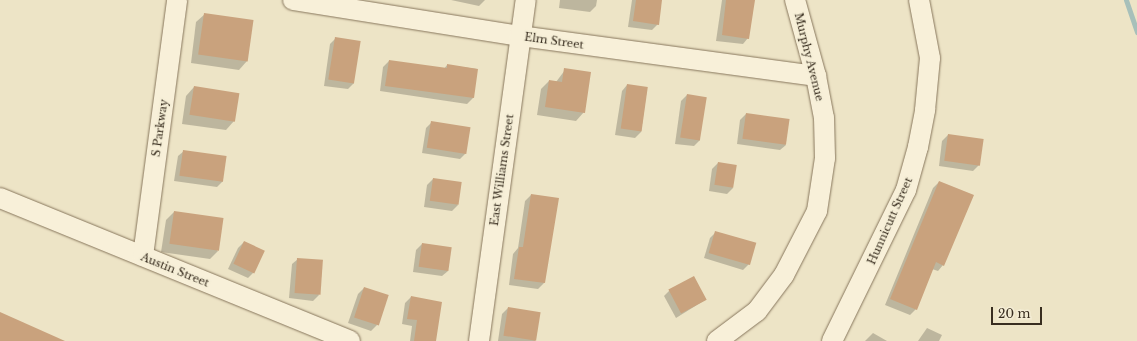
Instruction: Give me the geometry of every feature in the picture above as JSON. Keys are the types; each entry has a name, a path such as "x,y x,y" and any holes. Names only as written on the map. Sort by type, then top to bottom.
{"street":[{"name":"S Parkway","path":"143,256 177,0"},
{"name":"Elm Street","path":"293,0 520,36 816,76"},
{"name":"East Williams Street","path":"479,341 526,0"},
{"name":"Murphy Avenue","path":"717,341 757,311 780,281 816,211 825,158 824,118 816,76 795,0"},
{"name":"Hunnicutt Street","path":"832,341 906,190 918,147 925,110 930,58 920,0"},
{"name":"Austin Street","path":"0,198 350,341"}],"building":[{"path":"636,0 662,0 659,25 633,21"},
{"path":"726,0 755,0 749,39 722,35"},
{"path":"204,13 254,20 248,62 198,55"},
{"path":"335,37 361,41 354,84 328,79"},
{"path":"389,60 447,68 447,64 478,69 474,98 385,86"},
{"path":"564,68 591,72 585,113 545,107 549,80 562,82"},
{"path":"627,84 648,87 642,131 621,129"},
{"path":"194,86 239,93 235,122 189,115"},
{"path":"687,94 707,97 700,141 680,137"},
{"path":"746,113 790,119 786,145 742,139"},
{"path":"431,121 471,127 466,154 427,148"},
{"path":"948,134 984,139 980,166 944,161"},
{"path":"183,150 227,156 223,182 179,176"},
{"path":"718,162 737,165 733,188 714,185"},
{"path":"433,178 462,182 459,205 430,201"},
{"path":"939,181 974,195 944,266 936,262 917,310 890,299"},
{"path":"531,194 559,198 545,283 514,279 519,247 523,247"},
{"path":"174,211 224,218 219,251 169,244"},
{"path":"715,231 756,243 750,265 709,253"},
{"path":"244,241 265,251 254,273 233,264"},
{"path":"422,243 452,247 448,271 419,267"},
{"path":"297,258 323,260 320,295 295,293"},
{"path":"694,276 707,300 681,313 668,290"},
{"path":"364,287 389,295 379,325 354,317"},
{"path":"411,296 442,302 436,341 414,341 417,320 407,319"},
{"path":"508,307 541,312 536,341 503,336"},
{"path":"0,312 65,341 0,341"}],"waterway":[{"path":"1126,0 1137,32"}]}
